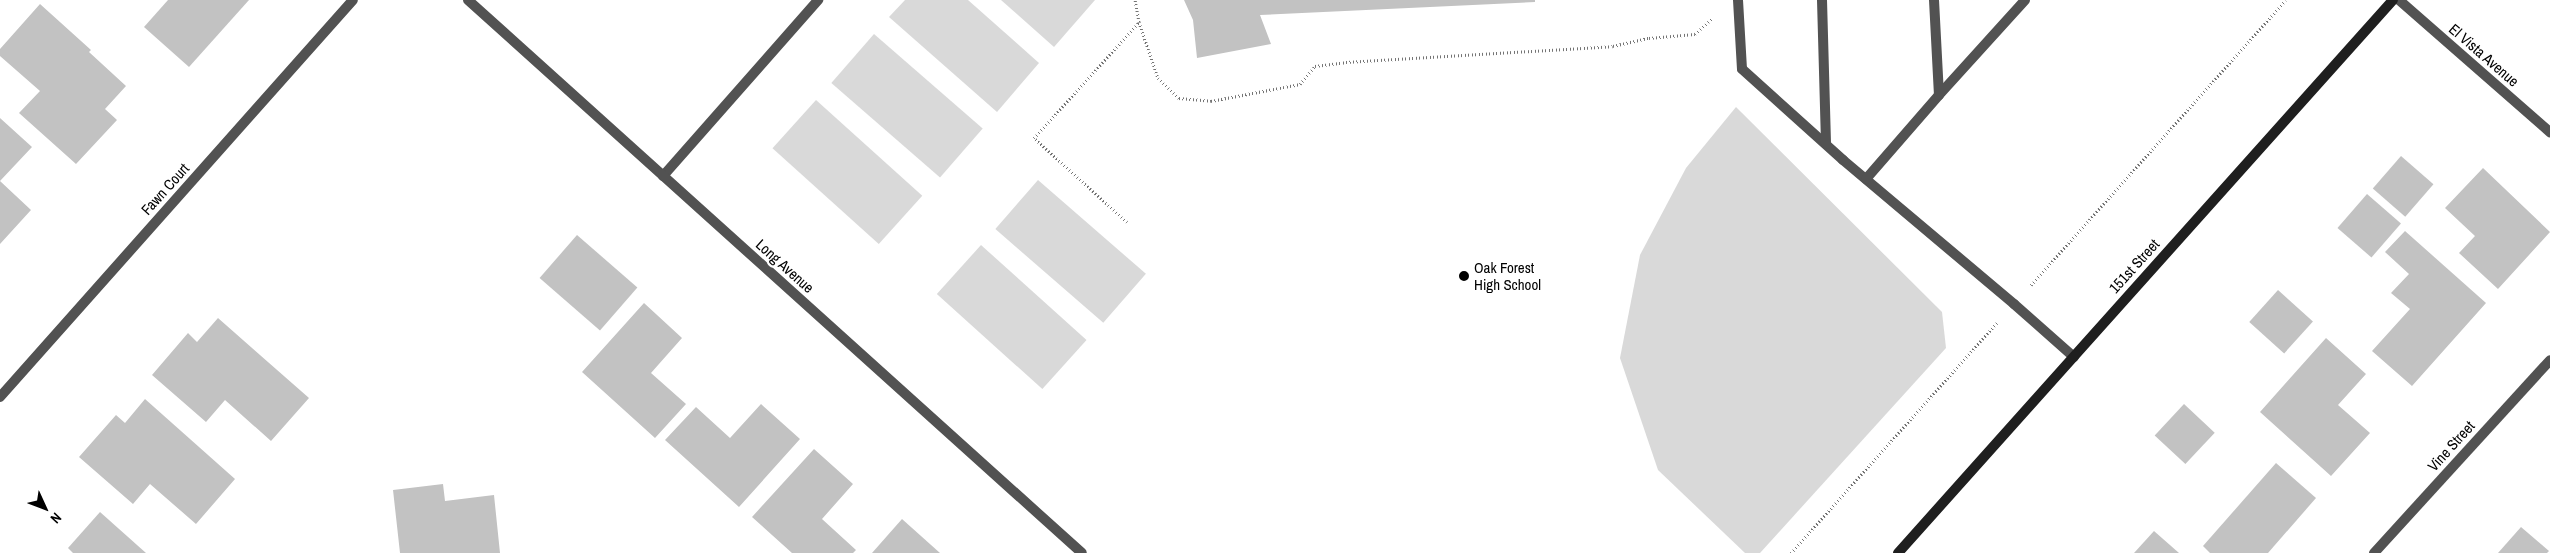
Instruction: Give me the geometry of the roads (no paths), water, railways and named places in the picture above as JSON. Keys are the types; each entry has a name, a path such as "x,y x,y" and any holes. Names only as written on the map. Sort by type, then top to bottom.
{"street":[{"name":"Fawn Court","path":"0,397 353,0"},
{"name":"Long Avenue","path":"468,0 1082,553"},
{"path":"663,176 818,0"},
{"path":"1738,0 1742,69 1866,179 2074,357"},
{"path":"1822,0 1826,144"},
{"path":"1934,0 1939,94"},
{"path":"1866,179 1939,94 2025,0"},
{"name":"151st Street","path":"1898,553 2393,0"},
{"name":"El Vista Avenue","path":"2399,0 2550,132"},
{"name":"Vine Street","path":"2374,553 2550,360"}],"place":[{"name":"Oak Forest High School","path":"1464,276"}]}
